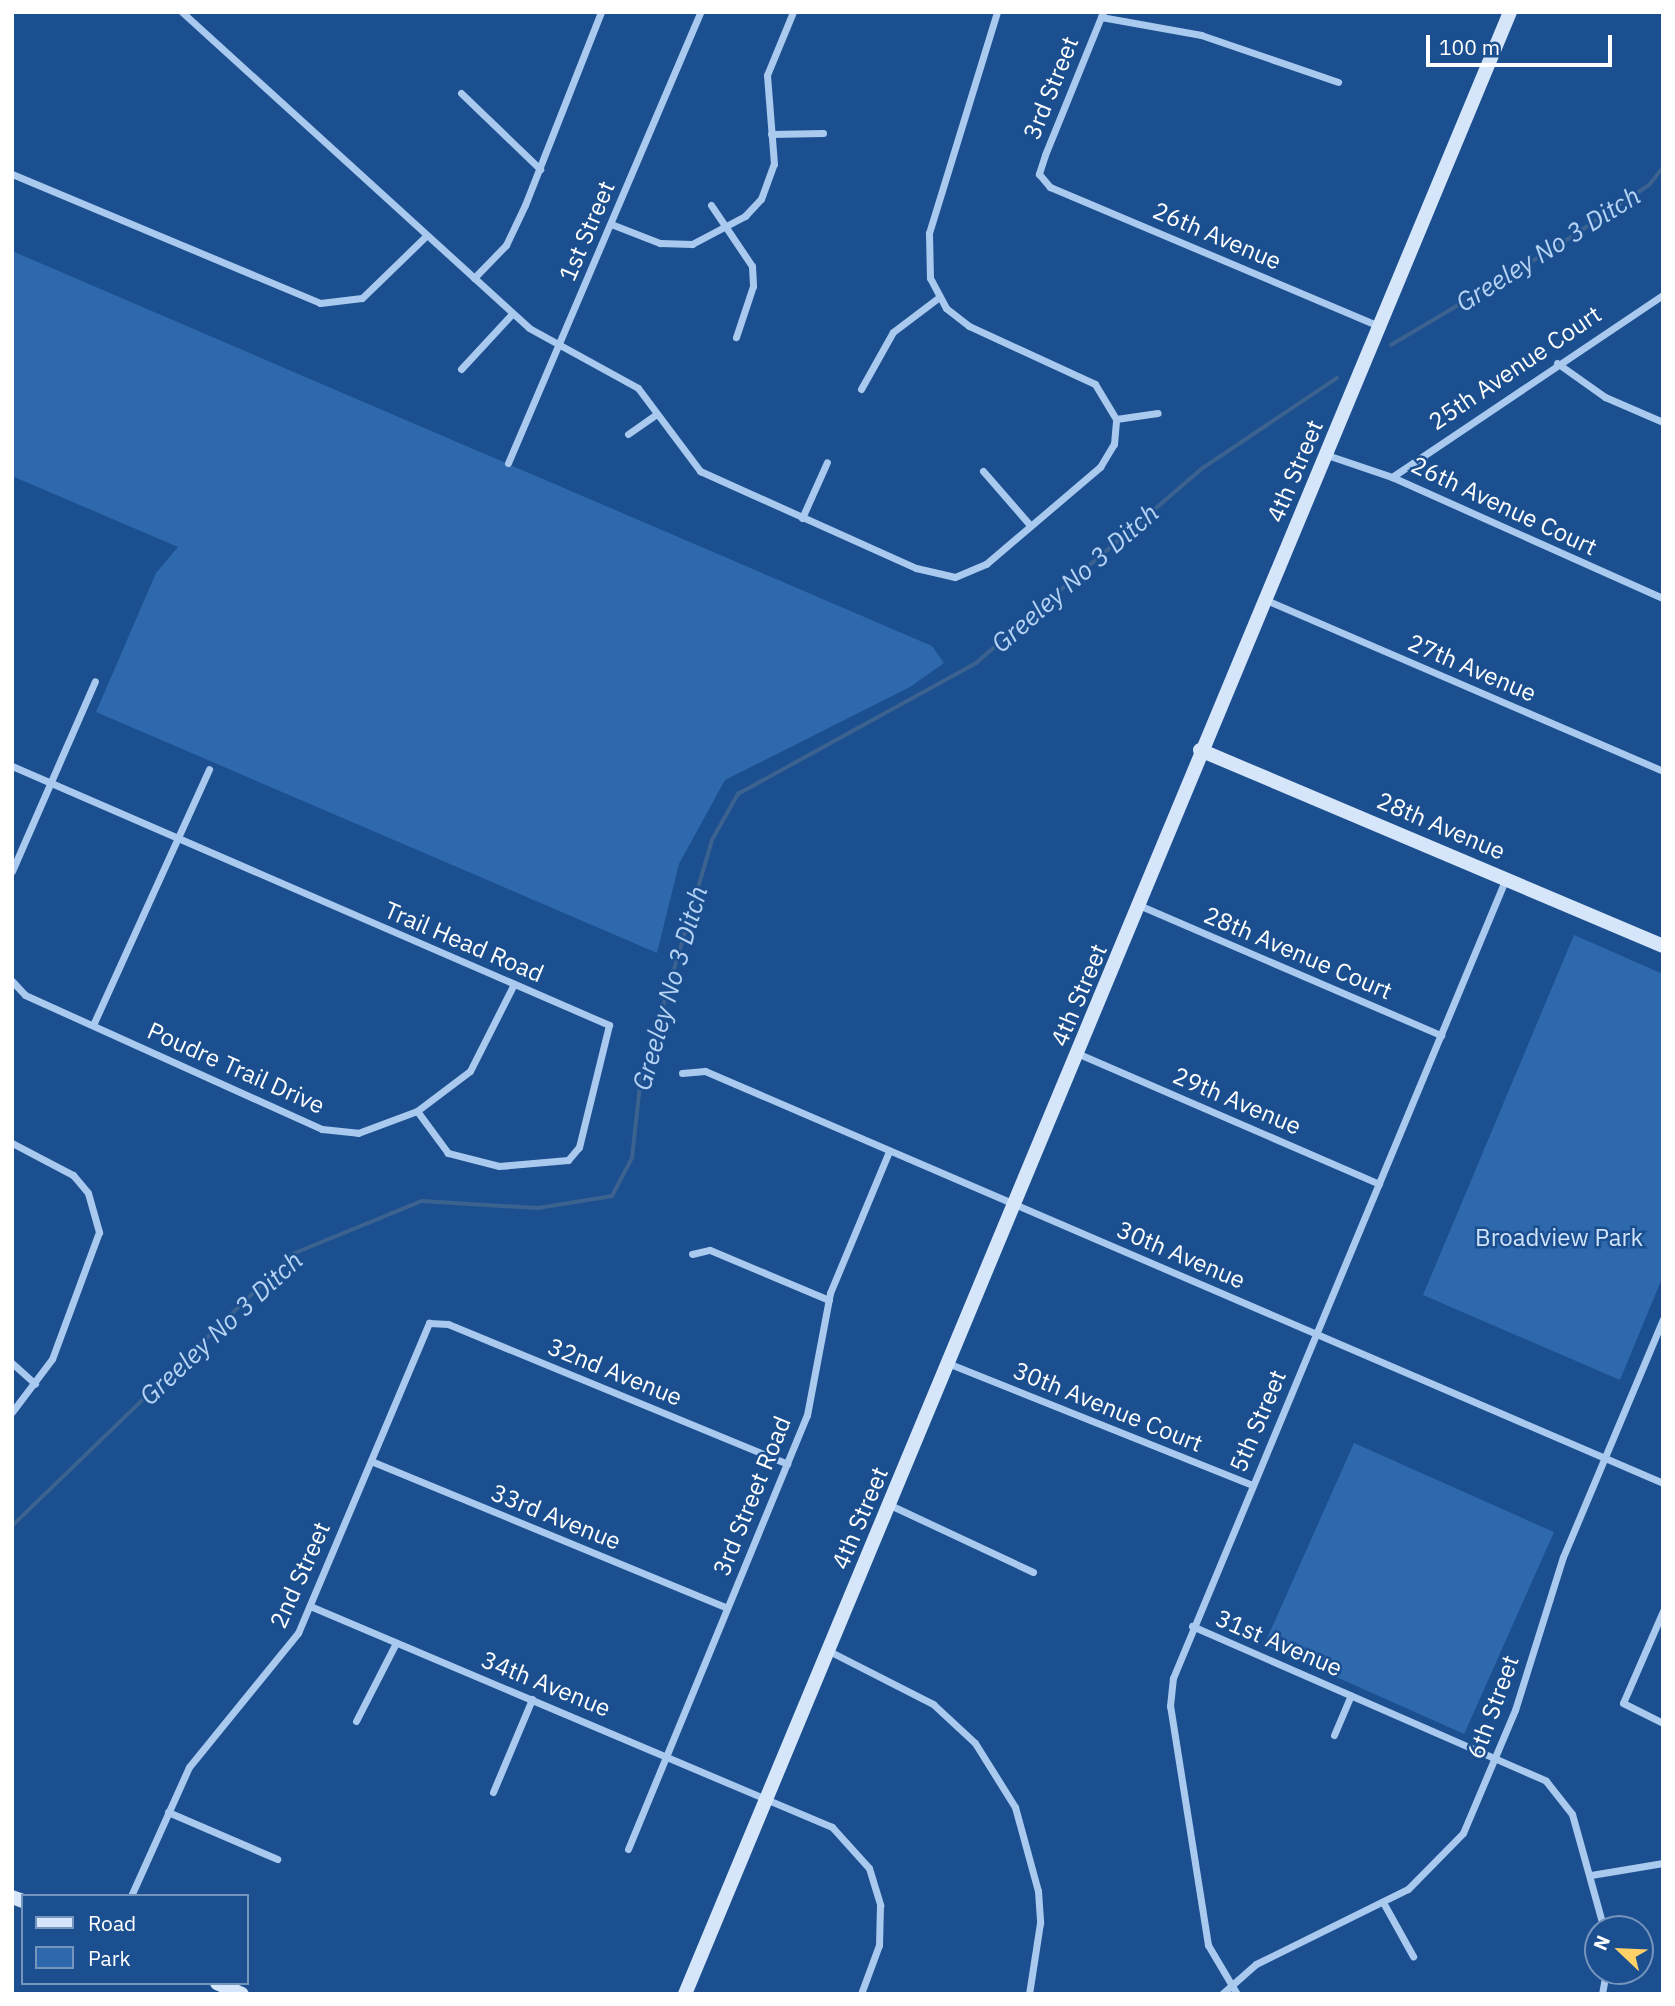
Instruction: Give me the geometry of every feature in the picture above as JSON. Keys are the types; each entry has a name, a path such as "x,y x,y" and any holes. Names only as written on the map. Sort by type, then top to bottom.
{"main road":[{"name":"4th Street","path":"685,1994 1079,1054 1200,750 1327,455 1510,12"},
{"name":"28th Avenue","path":"1200,750 1506,877 1663,946"},
{"path":"222,1985 242,1994"}],"street":[{"path":"182,12 512,314 559,346 621,373 700,471 916,568 955,577 986,564 1100,467 1114,444 1116,419 1095,384 969,326 938,298 930,278 929,233 994,39 997,12"},
{"path":"474,278 506,245 540,169 601,12"},
{"name":"1st Street","path":"508,463 700,12"},
{"path":"611,224 681,245 728,226 767,189 771,134 767,75 793,12"},
{"path":"1102,15 1201,35 1338,82"},
{"name":"3rd Street","path":"1043,179 1045,155 1102,15"},
{"path":"461,93 540,169"},
{"path":"771,134 823,132"},
{"path":"12,174 320,303 362,298 426,236"},
{"name":"26th Avenue","path":"1043,179 1379,326"},
{"path":"711,205 746,251 752,276 736,337"},
{"name":"25th Avenue Court","path":"1392,477 1557,363 1663,295"},
{"path":"861,388 893,332 938,298"},
{"path":"461,369 512,314"},
{"path":"1557,363 1605,397 1663,422"},
{"path":"1116,419 1158,413"},
{"path":"628,434 655,415"},
{"name":"26th Avenue Court","path":"1327,455 1392,477 1663,598"},
{"path":"803,518 827,462"},
{"path":"983,471 1030,525"},
{"name":"27th Avenue","path":"1266,600 1663,771"},
{"path":"12,871 95,681"},
{"name":"Trail Head Road","path":"12,766 609,1025 574,1155 499,1166 448,1153 416,1111"},
{"path":"93,1024 175,837 209,769"},
{"name":"5th Street","path":"1237,1994 1208,1945 1170,1706 1192,1626 1506,877"},
{"name":"28th Avenue Court","path":"1140,906 1441,1035"},
{"name":"Poudre Trail Drive","path":"12,981 25,995 322,1129 358,1133 416,1111 470,1071 514,984"},
{"name":"29th Avenue","path":"1079,1054 1378,1184"},
{"name":"30th Avenue","path":"682,1073 705,1071 1663,1483"},
{"path":"12,1143 73,1175 96,1215 96,1252 52,1359 12,1412"},
{"name":"3rd Street Road","path":"628,1849 787,1464 816,1381 830,1300 889,1150"},
{"path":"692,1254 710,1250 830,1300"},
{"name":"6th Street","path":"1222,1994 1230,1984 1273,1955 1384,1904 1425,1876 1456,1842 1495,1758 1563,1557 1663,1319"},
{"name":"32nd Avenue","path":"429,1323 448,1324 787,1464"},
{"name":"2nd Street","path":"132,1894 189,1767 259,1688 310,1605 429,1323"},
{"path":"12,1363 35,1384"},
{"name":"30th Avenue Court","path":"950,1364 1252,1485"},
{"name":"33rd Avenue","path":"371,1461 727,1608"},
{"path":"890,1505 1033,1572"},
{"name":"34th Avenue","path":"310,1605 667,1754 832,1827 869,1867 882,1920 861,1994"},
{"path":"1663,1611 1623,1703 1663,1723"},
{"name":"31st Avenue","path":"1192,1626 1495,1758 1558,1791 1591,1875"},
{"path":"356,1721 396,1643"},
{"path":"829,1651 933,1704 975,1743 1009,1795 1025,1828 1038,1891 1029,1994"},
{"name":"31st Avenue","path":"1334,1735 1351,1695"},
{"path":"493,1792 533,1699"},
{"path":"169,1812 277,1859"},
{"path":"1601,1915 1591,1875 1663,1863"},
{"path":"1384,1904 1413,1956"}],"green space":[{"path":"12,251 932,646 944,663 910,687 725,780 679,864 657,953 96,712 156,573 178,547 12,476"},
{"name":"Broadview Park","path":"1574,935 1663,974 1663,1276 1620,1380 1423,1295"},
{"path":"1354,1443 1554,1532 1464,1734 1264,1645"}],"waterway":[{"name":"Greeley No 3 Ditch","path":"1391,345 1558,246 1649,185 1663,168"},
{"name":"Greeley No 3 Ditch","path":"12,1526 295,1253 422,1201 538,1208 612,1196 632,1158 640,1085 712,840 738,794 976,663 1203,468 1337,378"}]}
